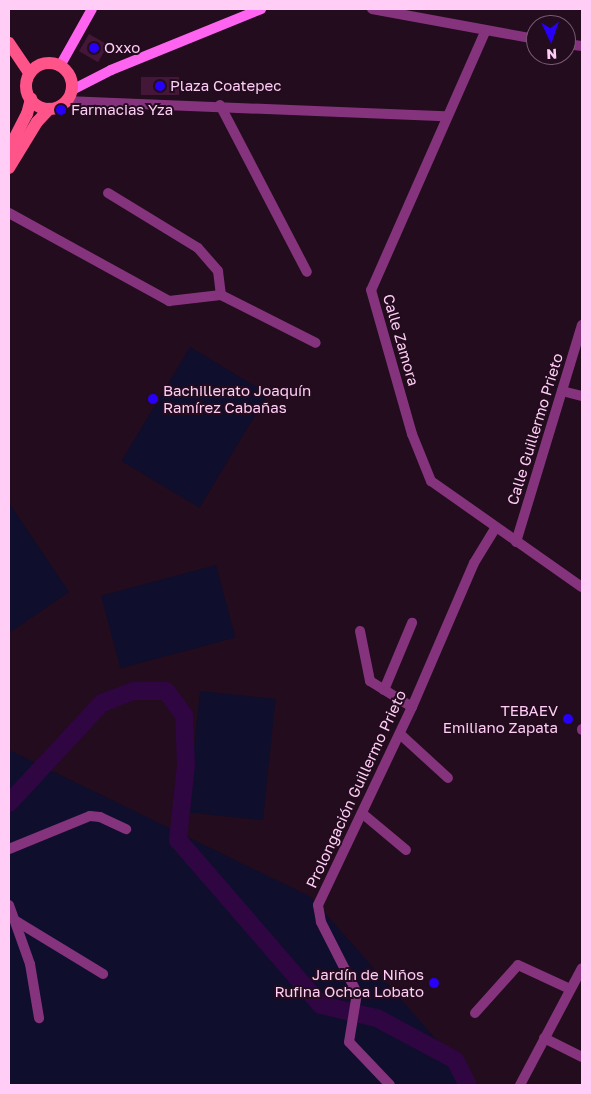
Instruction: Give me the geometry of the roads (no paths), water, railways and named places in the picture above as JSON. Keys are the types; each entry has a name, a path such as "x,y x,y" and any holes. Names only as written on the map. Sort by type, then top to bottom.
{"main road":[{"path":"60,66 92,9"},
{"path":"9,168 37,122 49,109 69,96 111,70 261,9"},
{"path":"9,43 30,74"},
{"path":"9,149 27,114 31,99 26,87 30,74 42,64 60,66 70,75 69,96"},
{"path":"31,99 49,109"}],"street":[{"path":"372,9 485,32 526,38"},
{"name":"Calle Zamora","path":"485,32 445,116 371,290 412,434 431,482 582,587"},
{"path":"69,96 445,116"},
{"path":"220,105 307,272"},
{"path":"108,193 198,248 218,271 221,295"},
{"path":"9,213 169,301 221,295 316,343"},
{"name":"Calle Guillermo Prieto","path":"516,542 582,325"},
{"path":"562,391 582,396"},
{"name":"Prolongación Guillermo Prieto","path":"390,1085 351,1046 349,1036 356,1003 355,987 318,912 324,887 363,814 412,707 474,563 496,527"},
{"path":"384,690 412,623"},
{"path":"360,631 370,681 412,707"},
{"path":"400,734 448,778"},
{"path":"363,814 406,850"},
{"path":"9,848 90,816 126,829"},
{"path":"9,905 30,964 39,1018"},
{"path":"16,921 103,974"},
{"path":"475,1013 518,965 570,989"},
{"path":"520,1085 582,968"},
{"path":"544,1038 582,1057"}],"waterway":[{"path":"9,803 102,703 133,691 166,691 184,715 186,765 178,840 321,1005 377,1018 455,1060 468,1085"}],"place":[{"name":"Oxxo","path":"94,48"},
{"name":"Plaza Coatepec","path":"160,86"},
{"name":"Farmacias Yza","path":"61,110"},
{"name":"Bachillerato Joaquín Ramírez Cabañas","path":"153,399"},
{"name":"TEBAEV Emiliano Zapata","path":"568,719"},
{"name":"Jardín de Niños Rufina Ochoa Lobato","path":"434,983"}]}
